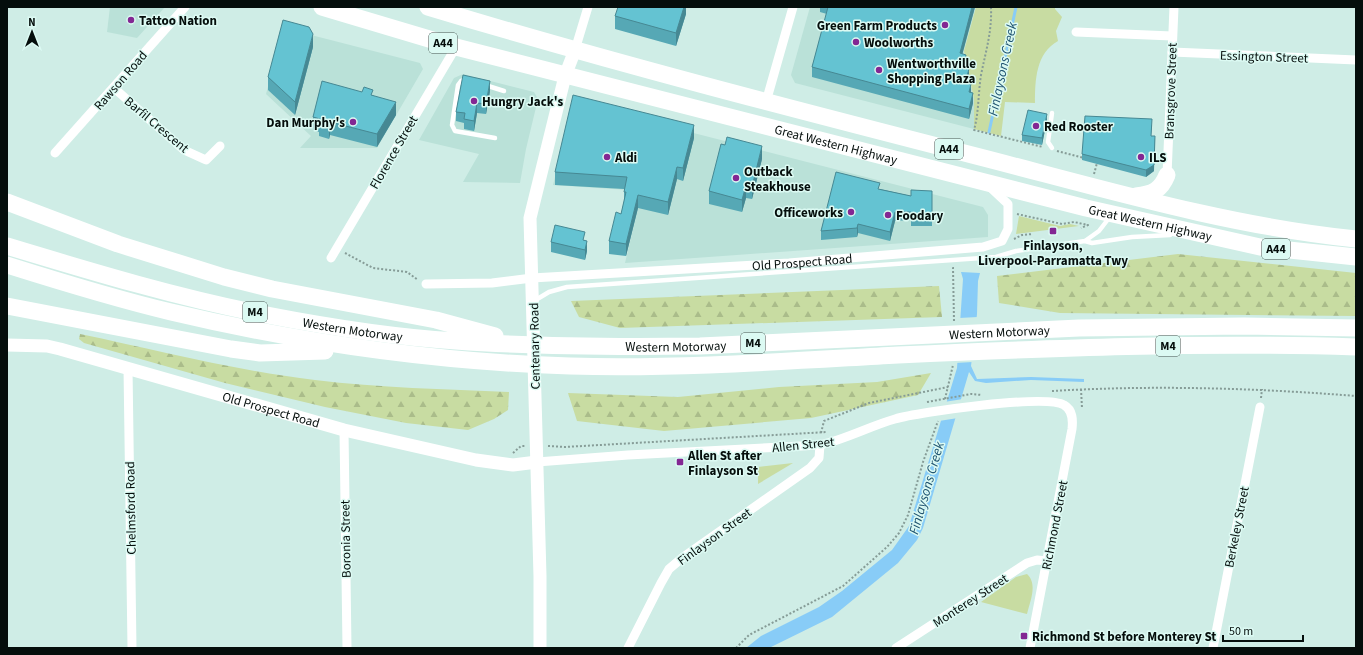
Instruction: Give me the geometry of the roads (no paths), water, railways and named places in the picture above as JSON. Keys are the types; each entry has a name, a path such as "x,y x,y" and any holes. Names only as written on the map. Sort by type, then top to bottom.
{"highway":[{"name":"Great Western Highway","path":"322,7 456,47 565,76 842,145 985,183 1114,211 1198,234 1260,246 1356,257"},
{"name":"Great Western Highway","path":"428,7 575,50 766,102 1130,197 1237,220 1328,236 1356,239"},
{"path":"1130,197 1145,195 1157,191 1163,185 1167,175"},
{"path":"7,202 118,244 224,277 272,289 436,320 509,341"},
{"name":"Western Motorway","path":"7,246 136,285 266,315 400,335 455,341 509,341 527,344 561,345 700,346 985,331 1170,326 1356,328"},
{"name":"Western Motorway","path":"7,265 169,312 264,332 368,350 508,363 560,366 709,366 981,351 1129,347 1356,347"},
{"path":"7,306 150,334 260,353 368,350"}],"main road":[{"name":"Centenary Road","path":"540,648 537,462 530,218 565,76 575,50"},
{"name":"Old Prospect Road","path":"7,345 47,346 344,430 476,460 513,466 537,462"}],"street":[{"name":"Rawson Road","path":"55,153 185,7"},
{"path":"575,50 588,7"},
{"path":"766,102 793,7"},
{"name":"Bransgrove Street","path":"1167,175 1174,7"},
{"path":"1076,32 1172,36"},
{"name":"Florence Street","path":"331,258 456,47"},
{"name":"Essington Street","path":"1172,52 1356,60"},
{"name":"Barfil Crescent","path":"114,88 184,150 206,160 220,146"},
{"name":"Old Prospect Road","path":"532,278 790,263 983,247 1002,241 1008,229 1009,215 1008,204 985,183"},
{"path":"426,284 492,283 532,278"},
{"name":"Chelmsford Road","path":"128,368 132,648"},
{"name":"Allen Street","path":"537,462 628,455 820,445 841,440 895,419 929,413 966,407 1044,401 1064,404"},
{"name":"Richmond Street","path":"1030,648 1073,421 1070,409 1064,404"},
{"name":"Berkeley Street","path":"1213,648 1260,407"},
{"name":"Boronia Street","path":"344,430 346,648"},
{"name":"Finlayson Street","path":"628,648 670,570 682,558 810,468 819,458 820,445"},
{"name":"Monterey Street","path":"896,648 1027,563 1037,560 1047,561"}],"lane":[{"path":"474,82 466,79 461,81 458,85 452,125 456,131 495,138"},
{"path":"482,84 504,91"},
{"path":"1052,113 1048,142 1052,149"},
{"path":"533,302 549,292 567,288 996,257 1016,251 1085,241 1099,231 1114,211"},
{"path":"1180,234 1198,234"},
{"path":"1085,241 1092,244 1132,237 1174,235"}],"water":[{"path":"961,272 980,273 978,281 977,314 971,366 977,379 1031,377 1084,379 1084,382 1031,380 986,383 975,381 969,372 923,528 917,540 898,563 832,617 769,648 746,648 761,636 819,607 842,591 892,550 909,526 957,368 963,279"}],"waterway":[{"name":"Finlaysons Creek","path":"989,132 1016,7"}],"place":[{"name":"Tattoo Nation","path":"131,20"},
{"name":"Green Farm Products","path":"945,25"},
{"name":"Woolworths","path":"856,42"},
{"name":"Wentworthville Shopping Plaza","path":"879,70"},
{"name":"Hungry Jack's","path":"474,101"},
{"name":"Dan Murphy's","path":"353,122"},
{"name":"Red Rooster","path":"1036,126"},
{"name":"Aldi","path":"607,157"},
{"name":"ILS","path":"1141,157"},
{"name":"Outback Steakhouse","path":"736,178"},
{"name":"Officeworks","path":"851,212"},
{"name":"Foodary","path":"888,215"},
{"name":"Finlayson, Liverpool-Parramatta Twy","path":"1053,231"},
{"name":"Allen St after Finlayson St","path":"680,462"},
{"name":"Richmond St before Monterey St","path":"1024,636"}]}
